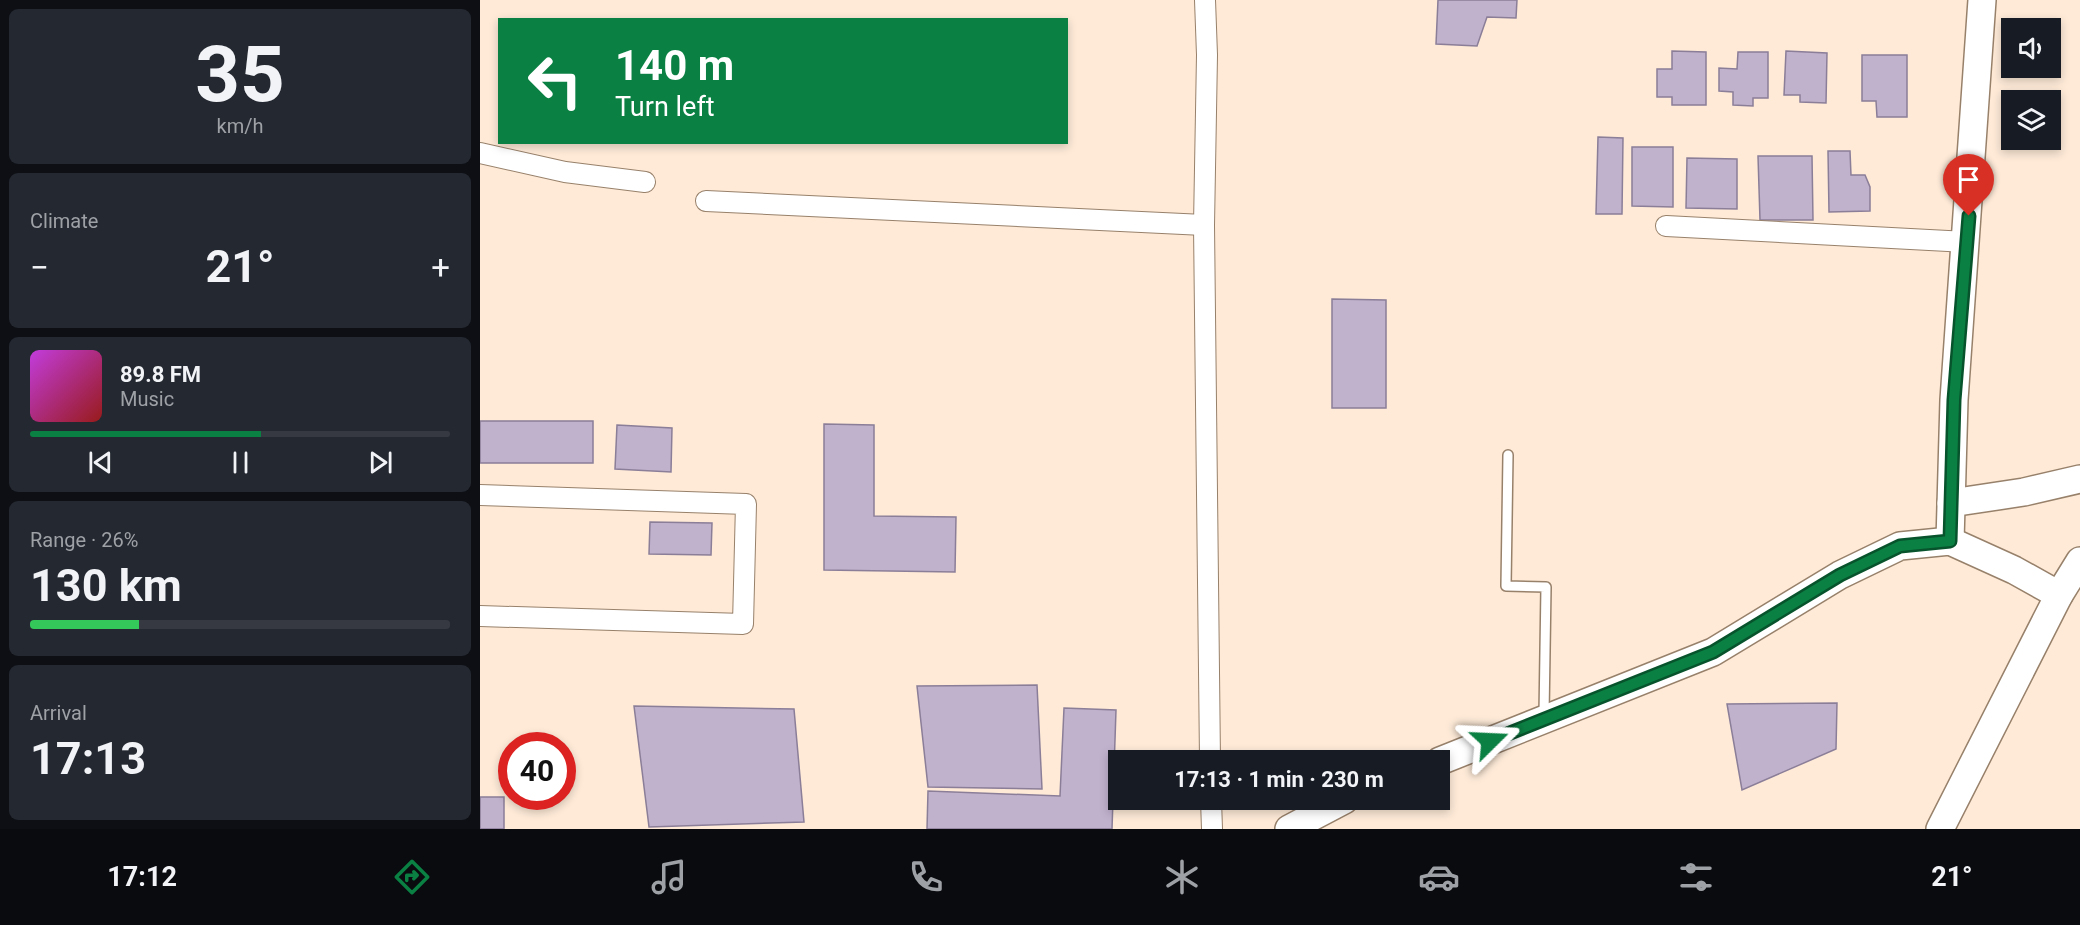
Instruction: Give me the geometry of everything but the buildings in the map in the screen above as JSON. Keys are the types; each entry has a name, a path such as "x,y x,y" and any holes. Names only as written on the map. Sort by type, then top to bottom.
{"street":[{"path":"1205,0 1204,225 1210,750"},
{"path":"1950,541 1954,400 1967,242 1982,0"},
{"path":"480,153 565,172 645,182"},
{"path":"706,201 1204,225"},
{"path":"1666,226 1967,242"},
{"path":"1951,503 2024,492 2080,479"},
{"path":"480,495 746,504 742,624 480,616"},
{"path":"1450,757 1713,652 1840,575 1900,546 1950,541 2014,570 2059,595"},
{"path":"1940,829 2059,595 2080,561"},
{"path":"1211,810 1212,829"},
{"path":"1289,829 1325,810"}],"lane":[{"path":"1508,455 1506,586 1546,587 1544,720"}],"route":[{"path":"1490,741 1713,652 1840,575 1900,546 1950,541 1954,400 1969,216"}]}
